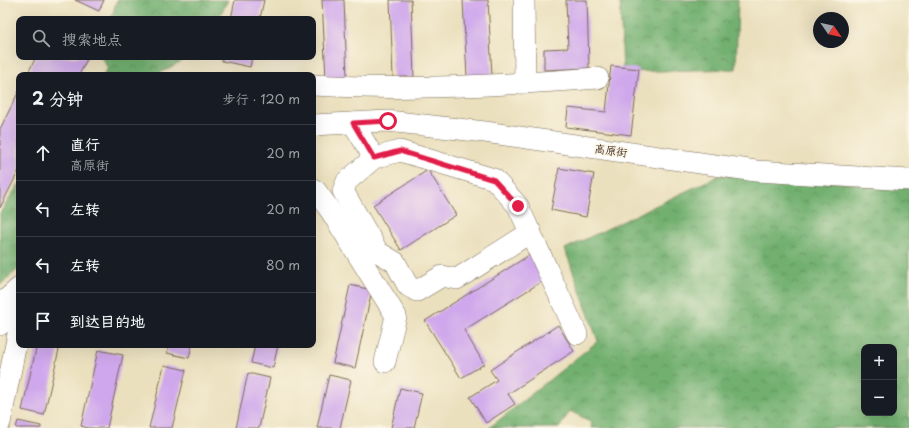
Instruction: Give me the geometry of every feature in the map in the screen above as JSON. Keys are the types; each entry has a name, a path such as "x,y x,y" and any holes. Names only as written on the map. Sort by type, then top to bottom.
{"street":[{"path":"524,0 525,83"},
{"path":"316,84 338,86 463,86 598,78"},
{"name":"高原街","path":"316,125 388,121 485,132 756,171 909,180"},
{"path":"353,123 374,158"},
{"path":"531,232 457,278 442,276 418,291 408,286 395,262 378,252 343,191 347,181 374,158 400,151 494,180 518,206 531,232 577,334"},
{"path":"316,191 330,210 396,316 385,362"},
{"path":"0,305 16,291"},
{"path":"0,325 16,311"},
{"path":"0,423 16,344"}],"green space":[{"path":"117,0 228,0 220,16 112,16"},
{"path":"620,0 738,0 736,69 623,72"},
{"path":"103,60 184,60 162,72 105,72 108,68"},
{"path":"720,175 909,187 909,428 591,428 592,422 570,411 559,428 489,428 598,341 565,249"},
{"path":"16,189 16,271 0,285 0,213"}],"building":[{"path":"75,0 104,0 99,11"},
{"path":"235,0 264,0 261,16 232,16"},
{"path":"322,0 344,0 347,77 326,78"},
{"path":"390,0 411,0 414,77 393,78"},
{"path":"463,0 488,0 492,76 467,77"},
{"path":"566,0 587,0 589,68 544,70 544,49 568,48"},
{"path":"34,60 86,60 80,72 28,72"},
{"path":"222,60 251,60 250,67"},
{"path":"611,66 639,69 631,135 566,127 568,108 606,112"},
{"path":"16,97 16,176 0,208 0,129"},
{"path":"559,168 594,174 586,217 551,210"},
{"path":"428,170 456,215 401,250 373,205"},
{"path":"531,254 546,279 464,330 484,364 461,378 425,321"},
{"path":"350,285 372,290 355,368 333,363"},
{"path":"558,325 574,351 508,394 515,404 486,423 470,397 497,380 490,370"},
{"path":"36,348 59,348 44,415 22,410"},
{"path":"168,348 191,348 189,358 167,353"},
{"path":"254,348 277,348 273,368 251,363"},
{"path":"98,350 123,355 107,428 88,428 81,426"},
{"path":"164,365 186,370 172,428 149,428"},
{"path":"248,373 270,378 259,428 236,428"},
{"path":"329,375 351,380 340,428 317,428"},
{"path":"400,388 422,393 414,428 391,428"},
{"path":"18,421 41,426 41,428 16,428"}],"route":[{"path":"388,121 353,123 374,158 400,151 494,180 518,206"}]}
